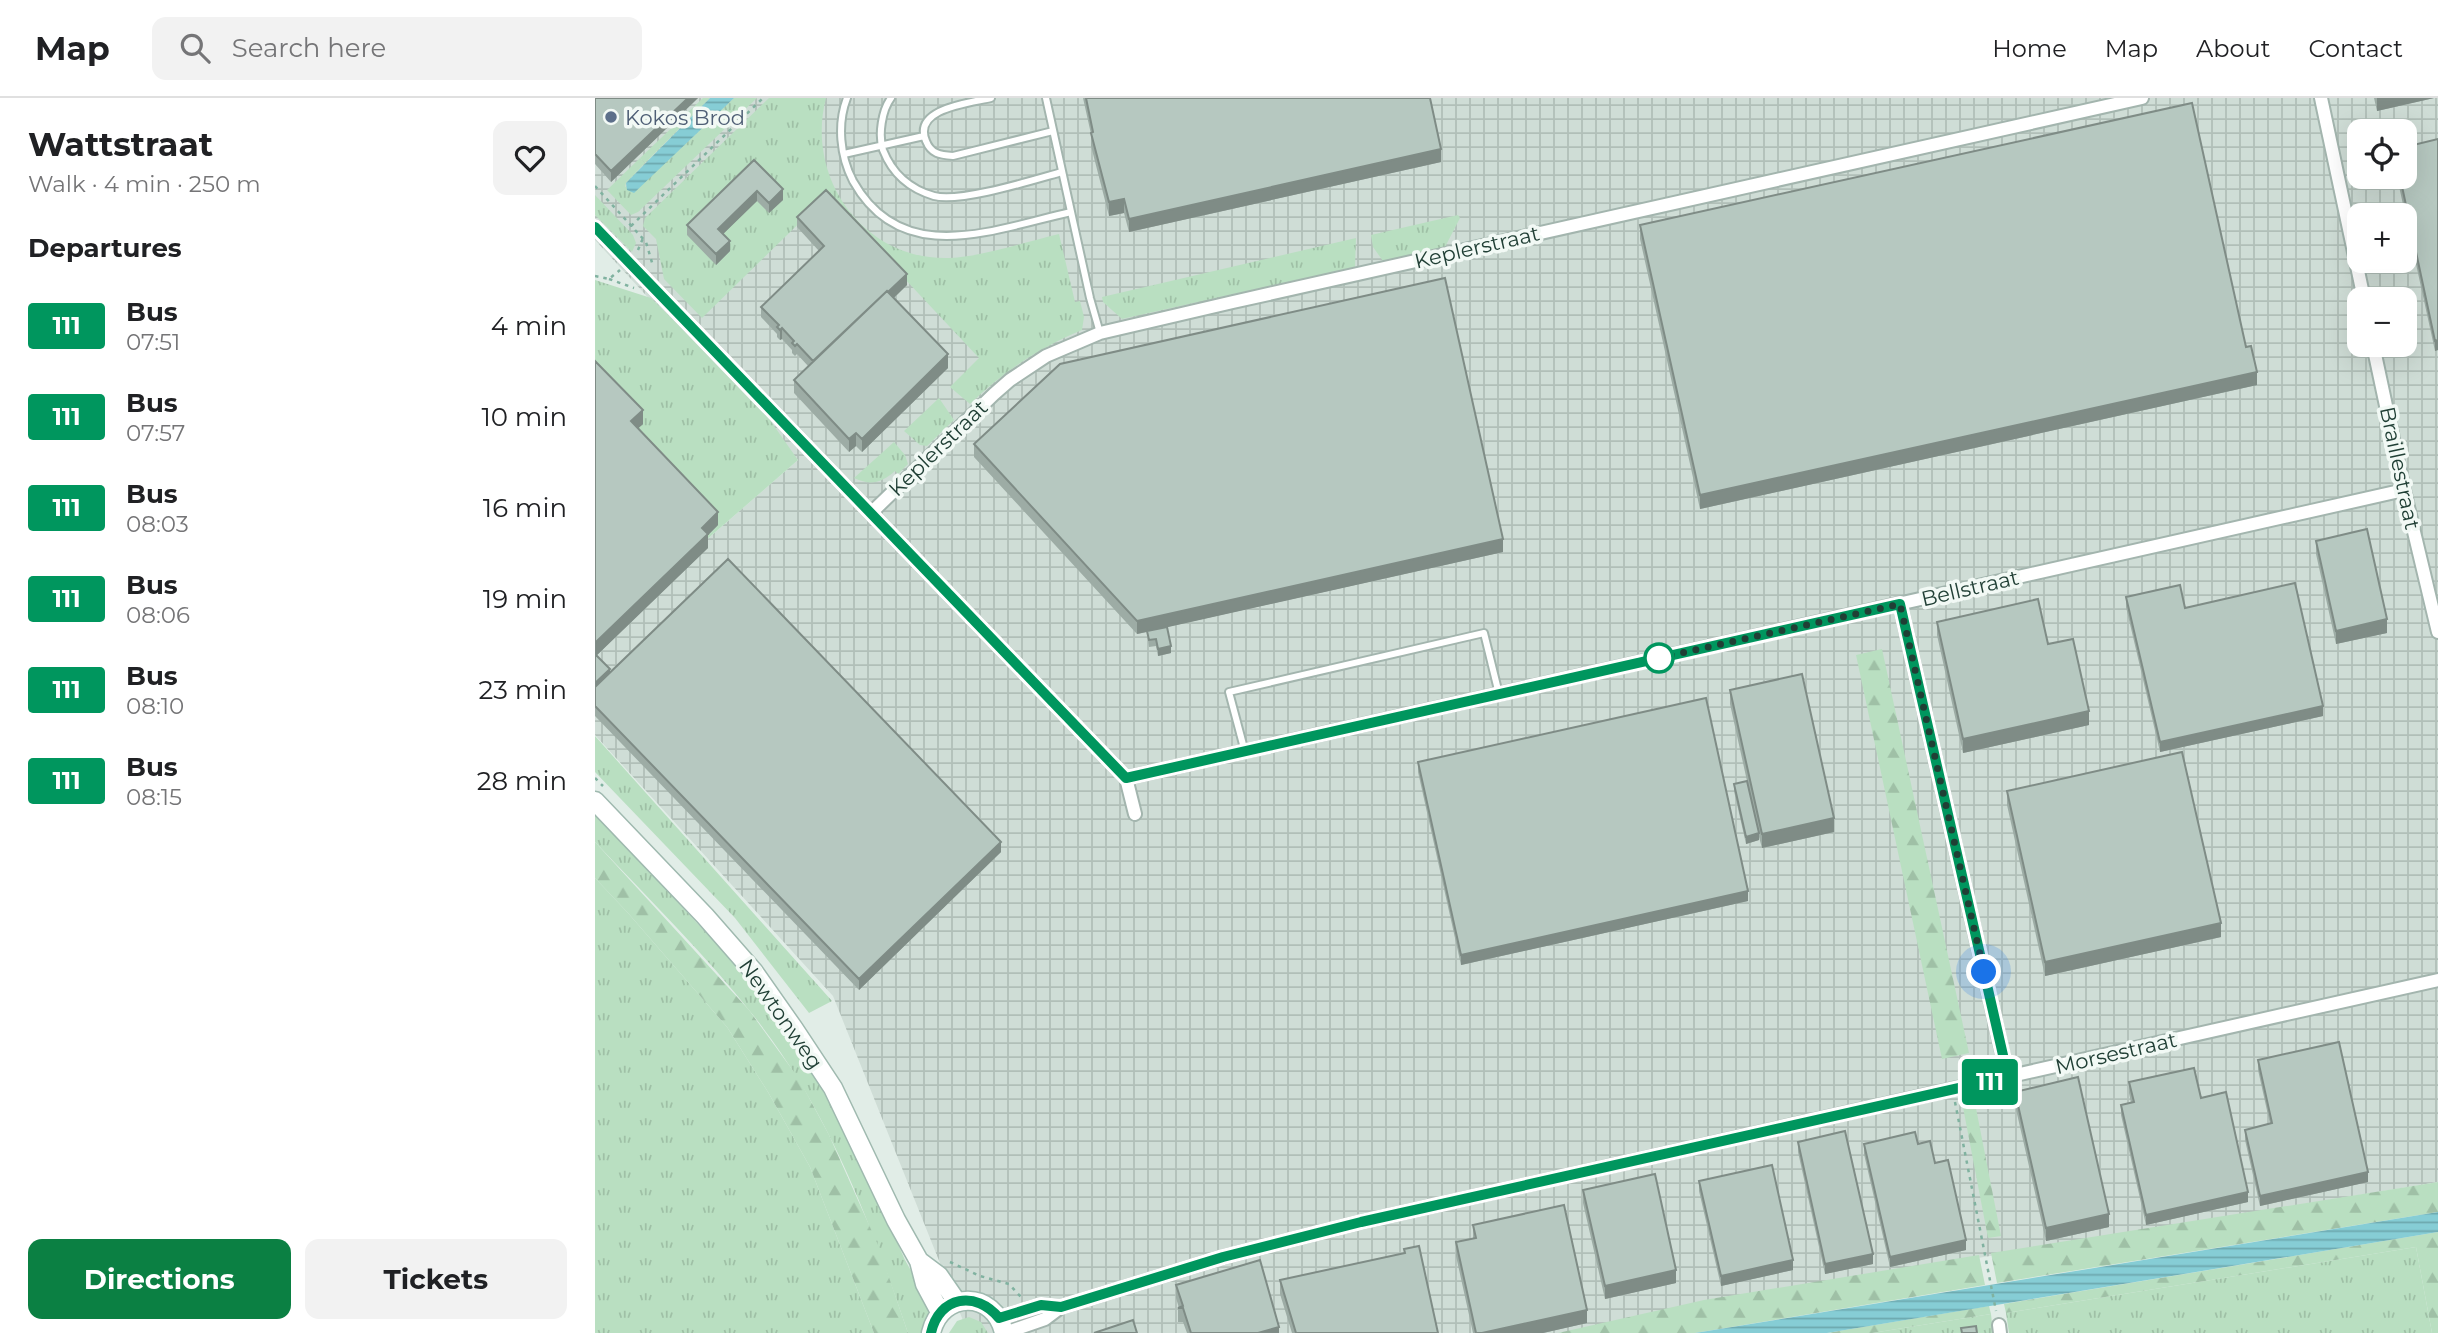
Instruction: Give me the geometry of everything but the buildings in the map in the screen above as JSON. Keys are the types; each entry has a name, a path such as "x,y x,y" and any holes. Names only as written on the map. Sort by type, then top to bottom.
{"main road":[{"name":"Newtonweg","path":"595,801 705,916 762,983 833,1088 896,1220 919,1261 925,1284 940,1312"},
{"name":"Newtonweg","path":"919,1261 939,1276 957,1302"},
{"path":"931,1333 933,1323 940,1312 957,1302 969,1300 991,1309 1003,1328"}],"street":[{"name":"Keplerstraat","path":"871,513 1010,380 1046,356 1100,333 2142,98"},
{"path":"2321,98 2361,287"},
{"path":"595,227 1126,778 1135,814"},
{"name":"Braillestraat","path":"2376,357 2404,490 2438,632"},
{"name":"Bellstraat","path":"1126,778 2404,490"},
{"path":"1900,604 2008,1077"},
{"name":"Morsestraat","path":"1003,1328 1041,1305 1061,1307 1223,1257 1361,1222 2438,980"}],"lane":[{"path":"847,98 842,111 842,144 847,169 864,200 910,233 960,237 1071,212"},
{"path":"891,98 881,126 881,146 890,166 909,185 936,197 961,196 1062,172"},
{"path":"991,98 937,111 924,127 929,148 937,154 953,156 1053,131"},
{"path":"1046,98 1100,333"},
{"path":"844,154 924,136"},
{"path":"1245,752 1230,692 1483,633 1499,694"}],"path":[{"path":"631,226 763,98"},
{"path":"595,186 649,246 656,290"},
{"path":"1953,1090 1999,1323"}],"shaded area":[{"path":"595,98 2438,98 2438,1182 1681,1307 1569,1333 968,1333 833,996 595,735 595,637 798,460 595,240"}],"green space":[{"path":"703,98 710,98 645,163 640,158"},
{"path":"734,98 757,98 638,212 631,215 607,190 640,158 645,163 625,187 680,149"},
{"path":"769,98 826,98 822,128 824,157 833,185 848,209 867,230 891,246 919,255 950,258 991,252 1059,234 1075,302 1080,301 1084,317 1082,330 1022,362 995,381 970,404 950,387 979,358 827,196 702,318 664,279 656,239 643,226 645,218"},
{"path":"595,195 633,235 636,243 632,252 595,215"},
{"path":"1458,215 1460,218 1445,247 1383,261 1373,247 1371,235"},
{"path":"1356,238 1355,267 1122,319 1103,302 1102,297"},
{"path":"595,280 651,298 758,403 798,460 595,637"},
{"path":"939,398 954,420 927,446 920,445 904,431"},
{"path":"894,442 905,455 908,464 898,474 895,471 880,481 871,482 854,478"},
{"path":"1882,649 1969,1053 1942,1059 1856,655"},
{"path":"595,736 832,1001 809,1013 735,918 595,772"},
{"path":"595,813 736,965 811,1069 860,1159 905,1260 927,1299 929,1315 924,1333 908,1333 854,1189 802,1085 739,997 595,842"},
{"path":"595,842 749,1010 799,1079 829,1135 878,1245 908,1333 874,1333 810,1167 768,1092 727,1027 595,878"},
{"path":"595,878 727,1027 768,1092 810,1167 874,1333 595,1333"},
{"path":"1974,1098 2001,1236 1988,1238 1962,1102"},
{"path":"2438,1182 2438,1212 1997,1283 1991,1253"},
{"path":"2438,1232 2438,1333 2432,1333 2416,1247 2006,1313 2004,1304"},
{"path":"2416,1247 2432,1333 2009,1333 2006,1313"},
{"path":"1979,1255 1985,1285 1695,1333 1558,1333 1704,1300"},
{"path":"1989,1306 1991,1314 1872,1333 1827,1333"},
{"path":"1991,1314 1993,1333 1872,1333"},
{"path":"969,1317 981,1322 988,1333 949,1333 957,1321"}],"water":[{"path":"710,98 734,98 634,193 627,190 626,183"},
{"path":"2438,1212 2438,1232 1827,1333 1695,1333"}],"bus line":[{"name":"111","path":"595,227 1126,778 1900,604 2008,1077 1361,1222 1223,1257 1061,1307 1041,1305 999,1318 981,1303 969,1300 957,1302 940,1312 933,1323 931,1333"}],"place":[{"name":"Kokos Brod","path":"611,117"}],"route":[{"path":"1659,658 1900,604 1984,972"}]}
